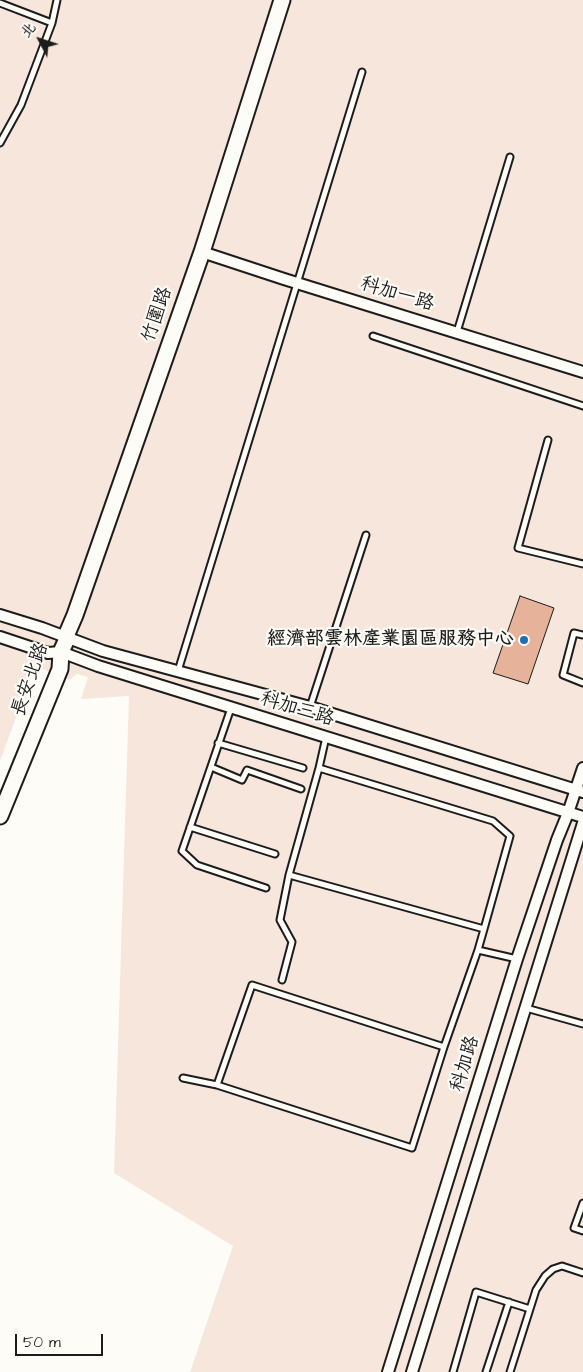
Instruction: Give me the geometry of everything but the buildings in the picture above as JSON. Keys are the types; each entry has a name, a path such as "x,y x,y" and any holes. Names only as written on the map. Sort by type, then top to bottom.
{"street":[{"name":"竹圍路","path":"64,643 202,252 282,0"},
{"name":"科加一路","path":"202,252 583,372"},
{"name":"科加三路","path":"0,615 64,643 98,666 583,817"},
{"name":"科加三路","path":"0,637 48,652 64,643 103,651 310,707 579,791"},
{"name":"長安北路","path":"0,816 60,669 64,643"},
{"name":"科加路","path":"388,1372 517,959 557,840 579,791 583,768"},
{"path":"412,1372 583,823"}],"lane":[{"path":"0,143 3,132 21,105 52,22 57,0"},
{"path":"0,3 52,22"},
{"path":"178,671 362,72"},
{"path":"457,332 510,157"},
{"path":"373,336 583,406"},
{"path":"548,440 518,548 583,564"},
{"path":"310,707 366,535"},
{"path":"583,636 574,633 563,675 583,683"},
{"path":"231,708 182,851 197,865 266,888"},
{"path":"282,980 292,942 280,920 289,875 326,737"},
{"path":"218,743 303,768"},
{"path":"211,767 242,780 247,770 301,789"},
{"path":"183,1078 217,1085 412,1148 444,1047 478,950 510,836 493,822 319,768"},
{"path":"190,826 275,854"},
{"path":"289,875 484,929"},
{"path":"478,950 517,959"},
{"path":"217,1085 252,985 444,1047"},
{"path":"525,1008 583,1024"},
{"path":"583,1203 574,1228 583,1231"},
{"path":"510,1372 536,1290 545,1276 553,1269 562,1266 583,1273"},
{"path":"453,1372 476,1292 530,1309"},
{"path":"486,1372 509,1302"}],"shaded area":[{"path":"0,0 583,0 583,1372 190,1372 233,1246 114,1173 129,696 81,699 88,677 77,674 69,680 35,666 0,761"}],"place":[{"name":"經濟部雲林產業園區服務中心","path":"524,640"}]}
